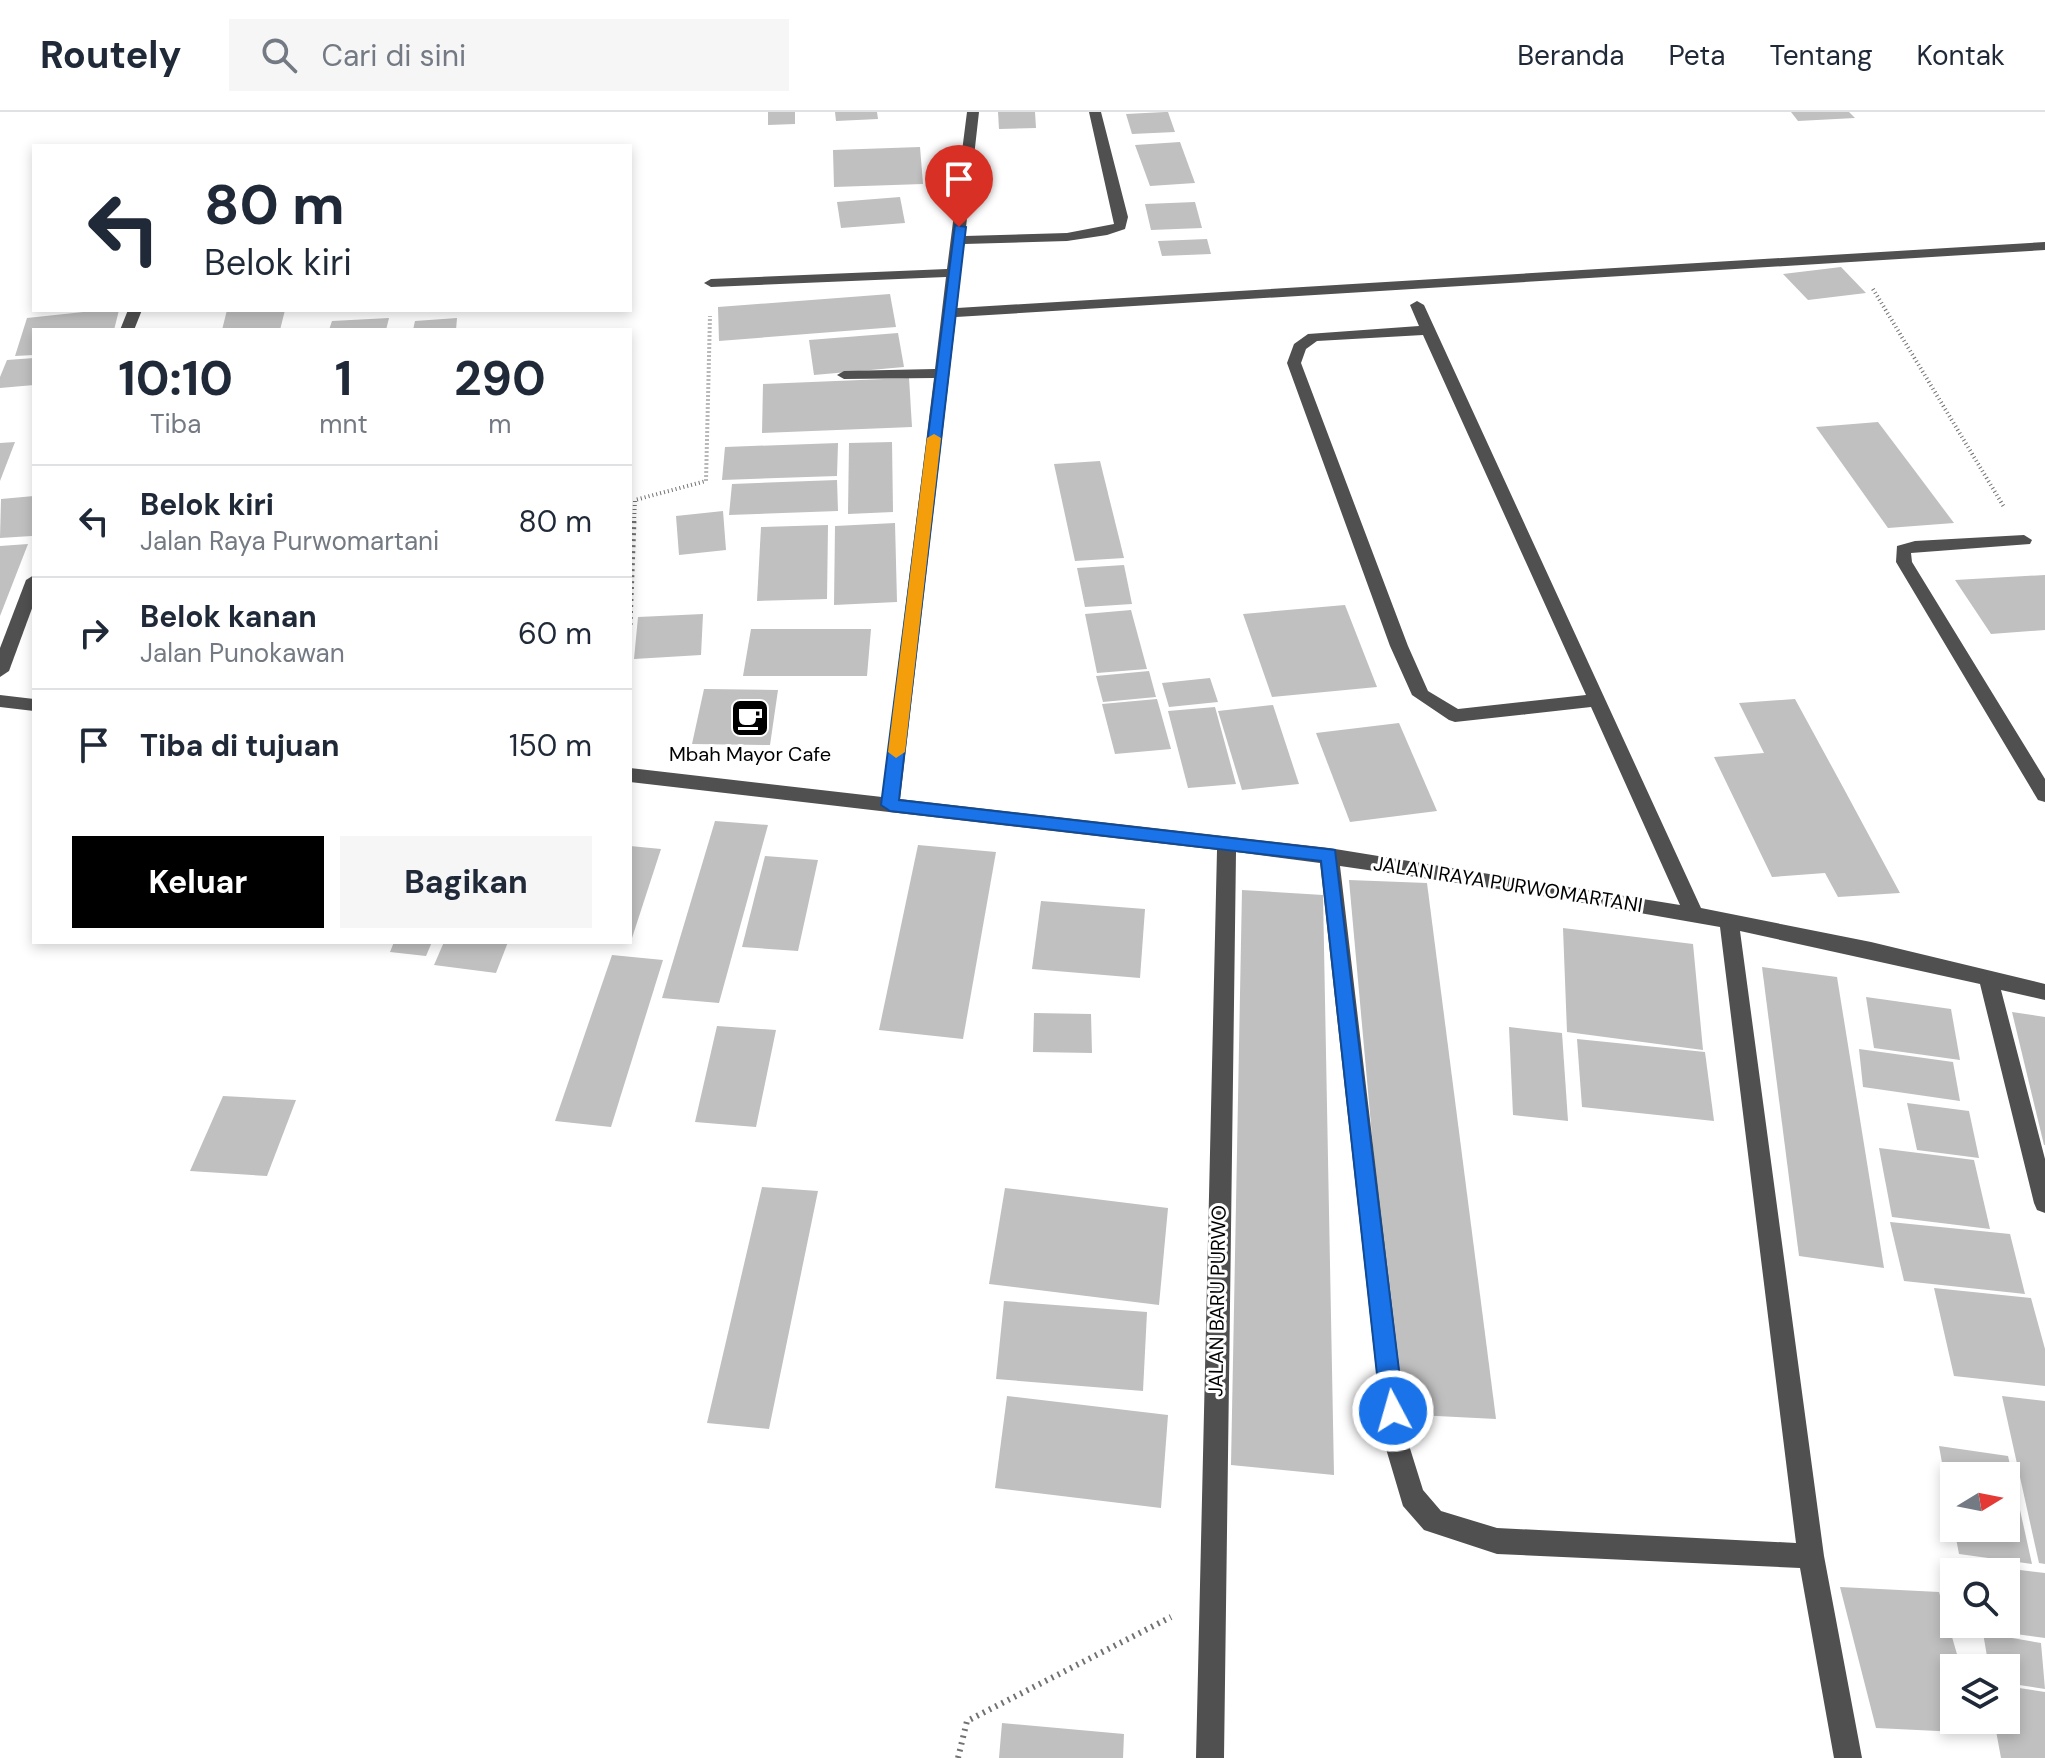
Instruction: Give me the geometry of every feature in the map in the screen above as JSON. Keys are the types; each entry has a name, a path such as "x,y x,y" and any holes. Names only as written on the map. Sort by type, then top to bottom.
{"street":[{"path":"890,805 973,112"},
{"path":"958,240 1081,235 1111,232 1120,226 1121,217 1095,112"},
{"path":"949,313 2045,246"},
{"path":"711,283 954,273"},
{"path":"1417,305 1694,914"},
{"path":"1428,330 1313,337 1299,347 1294,363 1378,591 1421,695 1455,716 1596,700"},
{"path":"844,375 942,373"},
{"path":"2024,540 1915,546 1903,550 1904,562 2045,795"},
{"path":"0,671 32,585"},
{"path":"0,701 32,705"},
{"name":"JALAN RAYA PURWOMARTANI","path":"632,775 1329,855 1729,920 2045,992"},
{"name":"JALAN BARU PURWO","path":"1210,1758 1227,845"},
{"path":"1329,855 1396,1442 1412,1497 1433,1521 1497,1541 1811,1556"},
{"path":"1729,920 1811,1556 1848,1758"},
{"path":"1988,977 2045,1203"}],"path":[{"path":"1854,258 2024,540"},
{"path":"632,575 635,500 706,481 711,283"},
{"path":"958,1758 967,1721 1211,1596"}],"building":[{"path":"768,112 795,112 795,124 768,125"},
{"path":"835,112 877,112 878,119 836,121"},
{"path":"998,112 1035,112 1036,128 999,129"},
{"path":"1168,112 1175,132 1132,134 1126,114"},
{"path":"1791,112 1849,112 1855,118 1798,121"},
{"path":"1180,142 1195,183 1150,186 1135,145"},
{"path":"920,147 923,184 834,187 833,150"},
{"path":"900,197 905,223 841,228 837,202"},
{"path":"1195,202 1202,228 1151,230 1145,204"},
{"path":"1207,239 1211,254 1162,256 1158,241"},
{"path":"1841,267 1866,293 1808,300 1783,274"},
{"path":"890,294 896,327 719,341 718,307"},
{"path":"118,312 114,328 32,328 32,355 15,356 27,318"},
{"path":"226,312 284,312 280,328 222,328"},
{"path":"389,318 386,328 330,328 332,321"},
{"path":"457,318 456,328 413,328 415,321"},
{"path":"898,333 904,367 814,375 809,340"},
{"path":"32,358 32,385 0,388 0,377 7,360"},
{"path":"909,378 912,427 762,433 763,384"},
{"path":"1878,422 1954,523 1888,528 1816,427"},
{"path":"15,442 0,481 0,443"},
{"path":"892,442 893,512 848,514 849,443"},
{"path":"838,443 837,476 722,480 725,447"},
{"path":"1100,461 1124,558 1075,561 1054,464"},
{"path":"837,480 838,511 729,515 732,484"},
{"path":"32,496 32,536 0,538 1,499"},
{"path":"723,511 726,550 679,555 676,516"},
{"path":"895,523 897,602 834,605 835,526"},
{"path":"828,525 827,599 757,601 761,527"},
{"path":"28,544 0,616 0,546"},
{"path":"1124,565 1132,604 1085,607 1077,568"},
{"path":"2045,575 2045,630 1991,634 1955,580"},
{"path":"1345,605 1377,687 1272,697 1243,614"},
{"path":"1131,610 1147,669 1097,673 1085,614"},
{"path":"703,614 701,655 634,659 638,617"},
{"path":"751,629 871,629 867,676 743,676"},
{"path":"1149,671 1156,697 1103,702 1096,676"},
{"path":"1210,678 1218,702 1169,707 1162,683"},
{"path":"704,689 778,690 770,745 692,744"},
{"path":"1157,699 1171,749 1115,754 1102,704"},
{"path":"1795,699 1900,893 1838,897 1825,873 1772,877 1714,757 1764,753 1739,703"},
{"path":"1273,705 1299,784 1242,790 1218,711"},
{"path":"1215,707 1236,784 1188,788 1168,711"},
{"path":"1399,723 1437,811 1350,822 1316,733"},
{"path":"715,821 768,825 719,1003 662,998"},
{"path":"918,845 996,852 963,1039 879,1030"},
{"path":"632,846 661,849 632,938"},
{"path":"765,856 818,860 798,951 742,947"},
{"path":"1349,880 1427,883 1496,1419 1397,1414"},
{"path":"1242,890 1323,895 1334,1475 1231,1465"},
{"path":"1041,901 1145,909 1140,978 1032,969"},
{"path":"1563,928 1693,944 1703,1050 1567,1032"},
{"path":"393,944 431,944 426,956 390,952"},
{"path":"443,944 507,944 496,973 434,965"},
{"path":"612,955 663,960 611,1127 555,1121"},
{"path":"1762,967 1837,977 1884,1268 1799,1256"},
{"path":"1866,997 1951,1009 1960,1060 1874,1048"},
{"path":"2012,1012 2045,1017 2045,1145 2044,1145"},
{"path":"1034,1013 1091,1014 1092,1053 1033,1052"},
{"path":"717,1026 776,1030 756,1127 695,1122"},
{"path":"1509,1027 1562,1033 1568,1121 1513,1115"},
{"path":"1577,1039 1705,1052 1714,1121 1582,1107"},
{"path":"1859,1049 1953,1062 1960,1101 1863,1087"},
{"path":"223,1096 296,1100 267,1176 190,1171"},
{"path":"1907,1103 1969,1111 1979,1158 1917,1150"},
{"path":"1879,1148 1974,1160 1990,1229 1892,1217"},
{"path":"762,1187 818,1191 769,1429 707,1423"},
{"path":"1005,1188 1168,1208 1159,1305 989,1284"},
{"path":"1890,1222 2010,1234 2025,1294 1904,1281"},
{"path":"1934,1288 2031,1298 2045,1349 2045,1386 1954,1376"},
{"path":"1004,1301 1147,1312 1143,1391 996,1379"},
{"path":"1007,1396 1168,1415 1161,1508 995,1488"},
{"path":"2002,1396 2045,1401 2045,1564 2039,1563 2020,1477 2020,1462 2017,1462"},
{"path":"1939,1446 2008,1456 2009,1462 1942,1462"},
{"path":"2020,1510 2032,1564 2020,1562 2020,1558 1959,1554 1957,1542 2020,1542"},
{"path":"2020,1570 2045,1573 2045,1638 2020,1635"},
{"path":"1840,1587 1939,1592 1940,1638 1952,1638 1957,1654 1940,1654 1940,1731 1876,1728"},
{"path":"1984,1638 2012,1638 2041,1643 2045,1689 2020,1685 2020,1654 1987,1654"},
{"path":"2020,1688 2045,1692 2045,1758 2001,1758 1997,1734 2020,1734"},
{"path":"1002,1723 1124,1734 1123,1758 999,1758"}],"slow traffic":[{"path":"896,752 934,438"}],"place":[{"name":"Mbah Mayor Cafe","path":"750,718"}],"route":[{"path":"959,227 890,805 1329,855 1393,1411"}]}
